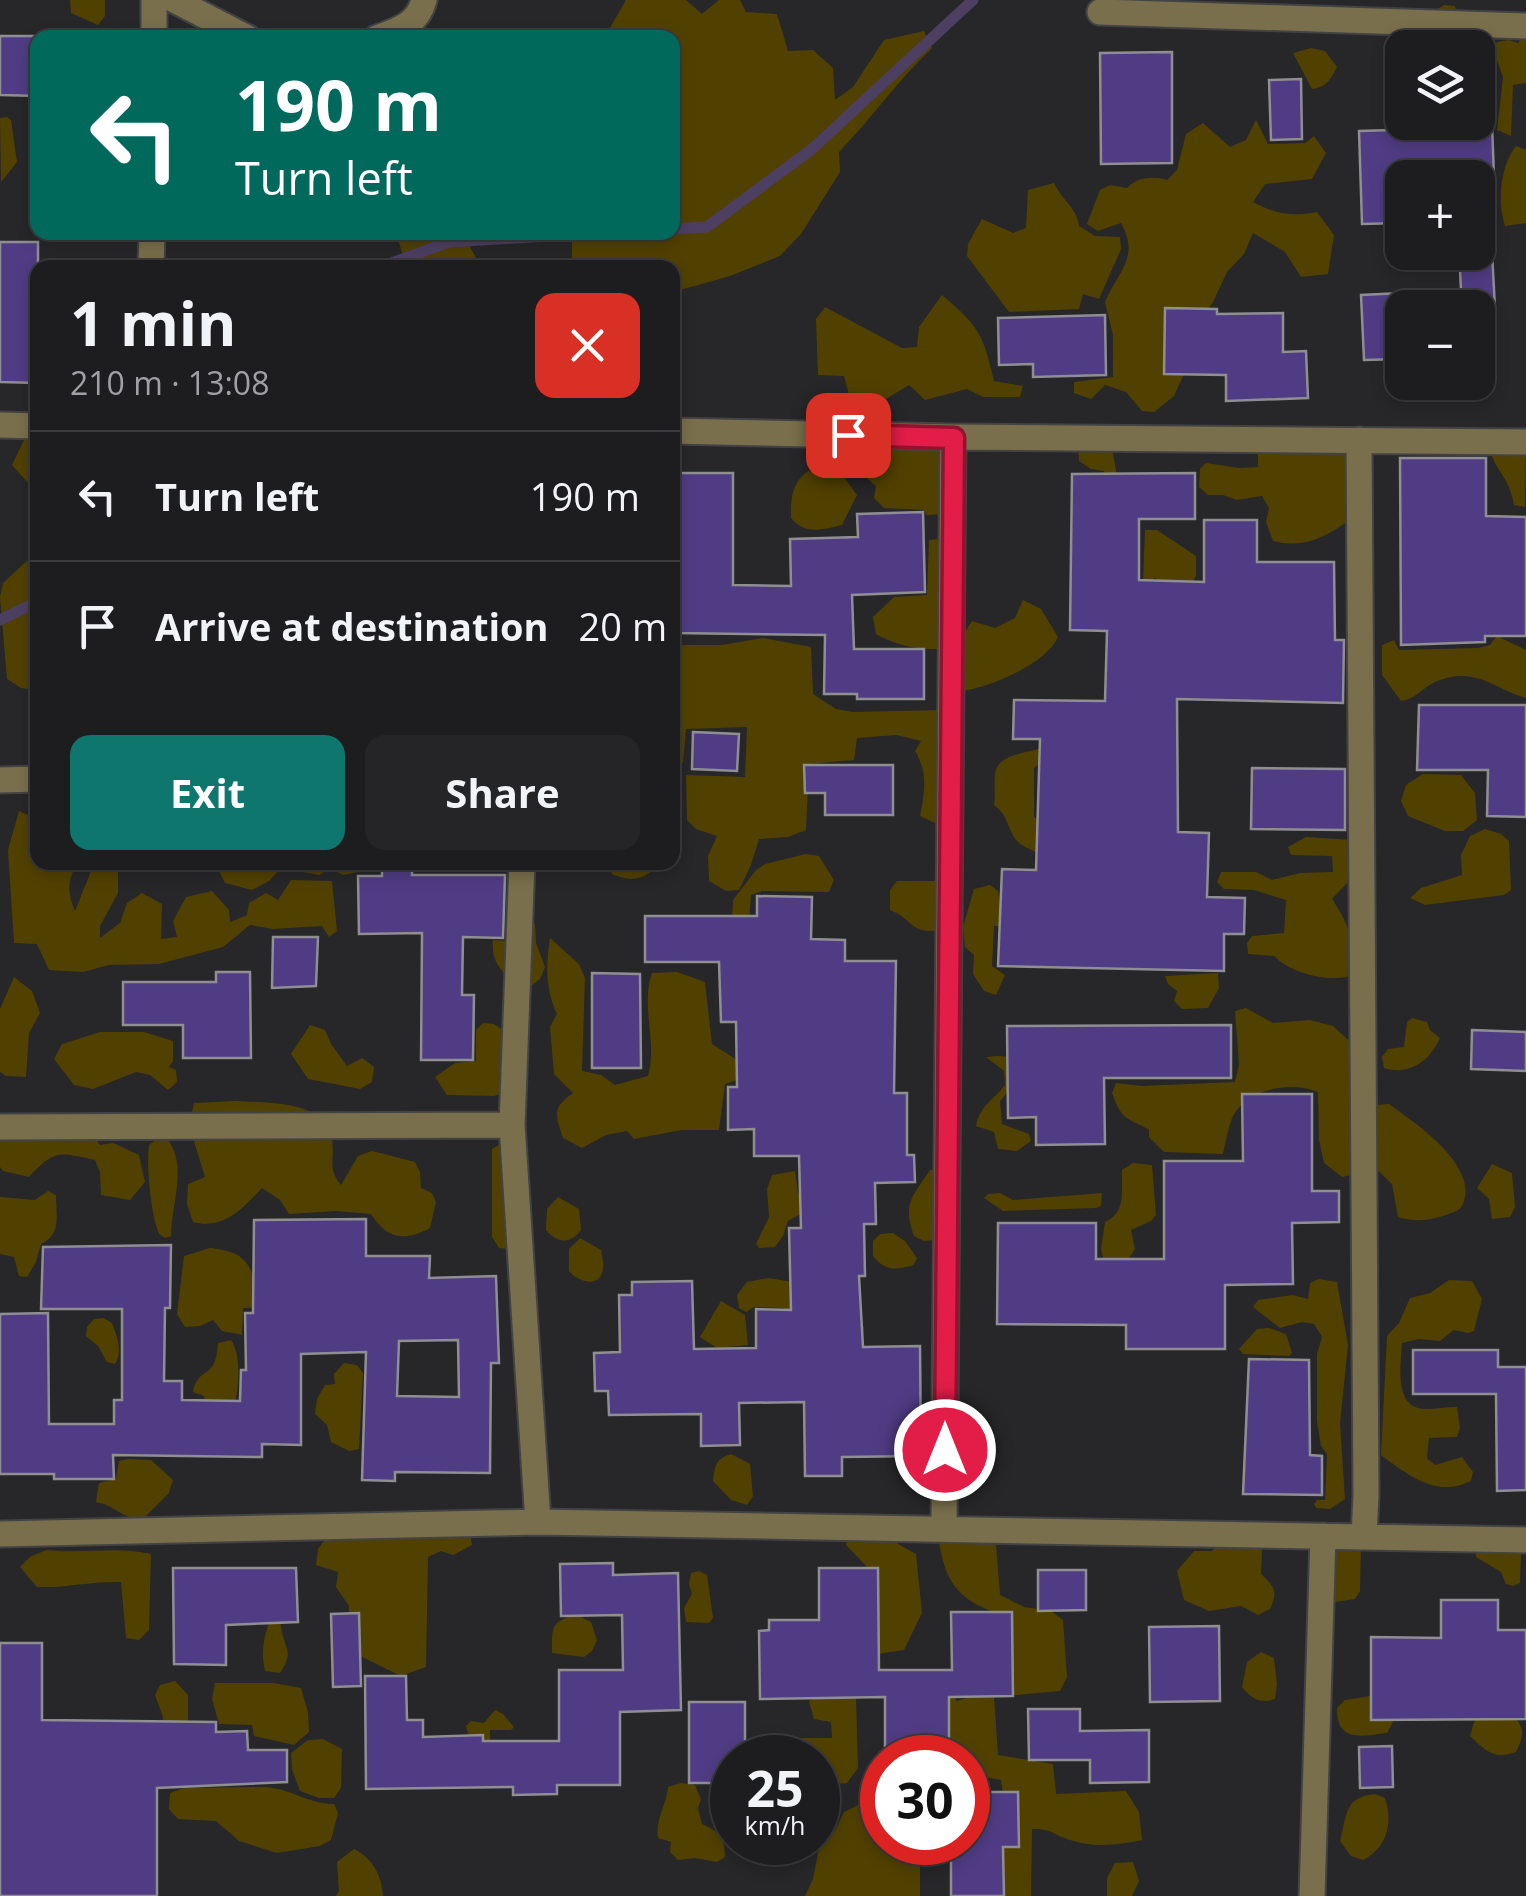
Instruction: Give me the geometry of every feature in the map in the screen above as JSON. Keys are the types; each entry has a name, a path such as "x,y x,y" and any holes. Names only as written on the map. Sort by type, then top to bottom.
{"street":[{"path":"154,0 154,30"},
{"path":"174,0 232,30"},
{"path":"399,30 407,27 422,9 424,0"},
{"path":"1100,12 1526,26"},
{"path":"0,425 30,426"},
{"path":"680,431 954,438 1526,442"},
{"path":"944,1528 954,438"},
{"path":"1359,440 1364,1537"},
{"path":"0,780 30,780"},
{"path":"522,870 512,1125 538,1522"},
{"path":"0,1128 512,1125"},
{"path":"0,1534 538,1522 1526,1540"},
{"path":"1312,1896 1323,1536"}],"shaded area":[{"path":"70,0 105,0 105,16 98,25 71,13"},
{"path":"626,0 686,0 702,14 719,0 740,0 746,12 777,14 788,51 813,50 833,68 835,100 853,87 884,40 924,31 932,48 839,152 840,172 801,234 780,256 680,290 680,260 572,260 572,240 680,240 680,30 609,30"},
{"path":"1444,5 1455,6 1461,30 1418,30 1416,18"},
{"path":"1526,37 1526,83 1513,85 1511,136 1497,130 1503,77 1495,46 1509,40 1518,43"},
{"path":"1311,48 1325,51 1337,67 1328,82 1312,89 1293,53"},
{"path":"0,118 11,120 17,162 1,182"},
{"path":"1256,120 1268,144 1305,143 1314,136 1326,153 1312,179 1265,184 1253,202 1284,213 1317,212 1334,235 1328,274 1301,277 1285,252 1253,233 1213,302 1173,356 1184,374 1174,396 1154,412 1142,411 1126,392 1105,385 1091,399 1074,393 1074,382 1113,377 1113,335 1105,302 1125,263 1128,245 1121,223 1098,231 1087,224 1100,190 1110,185 1127,188 1146,178 1167,180 1177,170 1186,134 1203,123 1230,147 1246,140"},
{"path":"1516,146 1526,150 1526,223 1505,226 1501,185"},
{"path":"1054,183 1076,214 1079,226 1095,236 1120,237 1121,249 1099,299 1083,294 1079,309 1009,312 967,256 968,244 982,219 1013,233 1026,228 1028,190"},
{"path":"398,240 466,240 477,260 404,260"},
{"path":"942,295 978,332 994,381 1023,386 1020,397 983,397 967,389 925,400 909,385 881,402 850,399 844,376 818,375 816,319 825,307 902,348 917,347 919,327"},
{"path":"1516,428 1526,444 1525,507 1514,505 1489,448 1498,431"},
{"path":"26,436 30,436 30,485 12,465"},
{"path":"1344,443 1357,464 1351,519 1314,540 1273,541 1266,522 1269,508 1262,496 1237,500 1208,495 1199,487 1200,469 1206,463 1258,467 1258,448"},
{"path":"874,444 938,445 943,460 944,514 884,508 874,498 876,486 863,475 861,464"},
{"path":"1112,448 1120,493 1105,479 1104,471 1079,461 1078,449"},
{"path":"808,471 841,473 857,495 842,525 808,529 791,518 793,492"},
{"path":"1145,530 1157,530 1196,556 1196,575 1191,587 1163,591 1156,578 1143,582"},
{"path":"937,539 946,648 910,647 876,634 873,617 894,597 927,595 929,540"},
{"path":"30,560 30,689 7,679 0,597 3,583"},
{"path":"1023,600 1041,609 1058,637 1052,647 1017,672 963,691 960,640 972,621 995,628 1015,618"},
{"path":"1497,636 1526,650 1526,698 1483,680 1461,676 1435,682 1401,701 1382,675 1382,645 1394,640 1399,650 1478,648 1490,645"},
{"path":"763,638 811,647 813,694 836,709 943,710 949,815 937,824 920,816 924,782 915,751 921,741 897,735 857,738 854,760 809,764 806,830 788,837 759,839 739,890 726,891 709,881 708,856 717,836 696,829 687,820 686,775 745,777 747,727 686,729 680,764 680,645 722,645"},
{"path":"1041,748 1054,763 1034,768 1034,817 1045,822 1047,857 1017,841 994,805 999,765 1009,757"},
{"path":"1423,774 1461,775 1475,793 1477,820 1463,831 1445,831 1408,816 1401,801 1406,785"},
{"path":"19,811 30,816 30,870 74,870 69,886 75,911 91,871 118,870 118,893 100,926 100,938 120,923 127,903 142,893 162,904 161,939 177,937 173,921 186,897 212,891 229,910 230,922 247,915 249,903 266,893 278,900 291,880 332,881 337,931 329,937 322,926 273,929 250,925 223,947 159,964 109,965 83,972 49,970 37,944 14,943 8,850"},
{"path":"1485,829 1509,841 1511,890 1504,895 1425,905 1410,898 1421,888 1462,875 1461,855 1470,836"},
{"path":"1306,837 1352,840 1363,848 1349,881 1332,899 1353,947 1352,968 1347,977 1308,974 1274,956 1248,954 1247,943 1252,936 1284,933 1286,900 1254,890 1224,889 1217,882 1221,872 1256,872 1272,880 1300,873 1333,872 1332,856 1291,855 1288,847"},
{"path":"806,854 819,856 834,880 829,892 762,891 751,895 749,922 732,920 733,900 756,870"},
{"path":"219,870 279,870 252,890 225,883"},
{"path":"292,870 327,870 319,875"},
{"path":"334,870 368,870 343,875"},
{"path":"610,870 653,870 633,879 612,874"},
{"path":"897,881 935,881 940,898 939,930 917,928 890,910 890,890"},
{"path":"990,885 998,891 1004,926 994,926 992,966 1005,975 996,995 984,991 973,974 974,955 965,947 963,927 974,889"},
{"path":"528,920 535,924 536,943 545,967 540,979 529,988 502,971 493,949 493,940 507,941"},
{"path":"550,938 579,964 585,978 582,1071 601,1075 615,1085 648,1076 648,998 652,973 677,972 705,982 712,1044 743,1064 740,1079 725,1084 719,1130 682,1130 634,1139 627,1131 606,1135 582,1148 563,1138 557,1112 573,1093 554,1074 550,1027 557,1014 548,976"},
{"path":"1218,973 1219,988 1208,1008 1182,1009 1174,1001 1177,991 1165,976"},
{"path":"14,977 32,991 40,1013 29,1033 26,1077 0,1072 0,1009"},
{"path":"1246,1008 1273,1023 1310,1020 1333,1026 1358,1049 1365,1106 1389,1104 1451,1156 1465,1183 1461,1207 1432,1219 1398,1217 1392,1184 1367,1160 1361,1173 1342,1177 1324,1163 1319,1140 1318,1092 1283,1087 1249,1099 1233,1116 1223,1154 1164,1152 1149,1137 1149,1130 1122,1114 1112,1093 1116,1083 1142,1086 1235,1082 1239,1064 1235,1011"},
{"path":"1412,1018 1427,1022 1440,1038 1436,1046 1418,1065 1402,1070 1384,1068 1382,1057 1388,1049 1404,1047 1407,1022"},
{"path":"483,1023 503,1030 509,1055 507,1092 494,1096 447,1095 435,1077 455,1063 476,1061 476,1030"},
{"path":"310,1025 325,1030 347,1066 362,1058 374,1067 372,1082 360,1089 308,1079 291,1054"},
{"path":"100,1032 144,1032 173,1041 173,1061 169,1067 176,1070 177,1082 168,1090 150,1075 136,1072 93,1089 74,1085 54,1059 62,1044"},
{"path":"986,1057 1036,1059 1000,1101 1002,1124 1029,1134 1031,1141 1017,1151 998,1149 994,1132 976,1126 984,1108 1005,1085 1004,1071"},
{"path":"236,1101 294,1106 320,1117 328,1127 333,1168 341,1185 358,1156 372,1151 415,1162 421,1188 432,1193 436,1202 430,1228 397,1236 383,1229 371,1214 289,1214 280,1200 262,1188 240,1210 223,1220 193,1222 187,1204 188,1184 205,1177 189,1125 194,1103"},
{"path":"0,1124 93,1135 100,1145 113,1143 139,1155 145,1182 130,1200 101,1195 95,1160 66,1155 46,1161 29,1177 3,1171"},
{"path":"157,1139 168,1140 178,1174 171,1236 165,1238 156,1225 149,1178 149,1145"},
{"path":"502,1143 511,1249 499,1248 492,1237 492,1149"},
{"path":"1133,1163 1152,1165 1156,1215 1131,1230 1135,1249 1126,1264 1105,1265 1101,1249 1105,1222 1120,1207 1122,1170"},
{"path":"1492,1164 1512,1173 1515,1207 1510,1217 1492,1219 1489,1199 1477,1188"},
{"path":"930,1170 940,1170 933,1198 944,1209 942,1239 924,1241 914,1236 909,1207"},
{"path":"795,1171 798,1193 805,1198 804,1212 788,1221 775,1247 759,1248 756,1244 769,1217 767,1189 772,1175"},
{"path":"48,1191 56,1195 55,1230 41,1244 27,1277 19,1276 14,1257 0,1254 0,1197 35,1200"},
{"path":"1000,1193 1013,1200 1102,1193 1101,1206 1096,1208 1003,1211 984,1198"},
{"path":"558,1197 579,1209 581,1230 568,1240 559,1240 546,1230 547,1209"},
{"path":"893,1233 905,1241 917,1258 914,1265 892,1268 873,1256 873,1241 880,1234"},
{"path":"580,1238 601,1250 603,1269 593,1281 569,1271 569,1249"},
{"path":"210,1248 240,1256 255,1282 294,1306 243,1308 242,1335 222,1331 213,1320 185,1327 177,1314 184,1256"},
{"path":"768,1278 799,1283 855,1320 864,1327 861,1344 787,1318 784,1308 754,1307 746,1312 739,1308 737,1295 747,1282"},
{"path":"1319,1279 1337,1282 1348,1345 1340,1423 1345,1499 1330,1509 1316,1508 1314,1504 1325,1500 1327,1454 1321,1446 1317,1421 1317,1354 1322,1337 1314,1324 1302,1322 1280,1328 1253,1307 1258,1300 1293,1295 1308,1299 1310,1283"},
{"path":"1449,1280 1472,1281 1482,1299 1474,1331 1454,1330 1440,1341 1419,1339 1402,1343 1400,1373 1403,1394 1415,1407 1457,1407 1457,1437 1429,1438 1427,1458 1435,1465 1462,1457 1473,1472 1471,1481 1447,1487 1413,1477 1381,1455 1387,1336 1399,1323 1410,1298 1430,1293"},
{"path":"721,1301 745,1315 748,1345 717,1348 700,1337"},
{"path":"94,1319 112,1323 117,1339 119,1354 115,1364 107,1362 98,1346 86,1336"},
{"path":"1269,1328 1286,1334 1292,1353 1289,1356 1243,1354 1239,1349 1257,1329"},
{"path":"231,1340 238,1365 233,1412 205,1407 204,1396 193,1392 199,1378 214,1363 218,1343"},
{"path":"344,1363 357,1365 363,1373 359,1449 349,1451 331,1442 327,1425 315,1414 317,1399 325,1385 335,1384 334,1374"},
{"path":"731,1454 750,1464 753,1496 747,1505 731,1500 713,1481 717,1464"},
{"path":"151,1460 173,1480 169,1493 144,1518 130,1517 96,1502 99,1483 116,1479 119,1461"},
{"path":"953,1527 983,1529 996,1545 1000,1595 1024,1607 1051,1611 1063,1620 1067,1677 1060,1691 994,1697 998,1755 1053,1764 1056,1794 1126,1791 1139,1812 1142,1840 1124,1843 1088,1844 1032,1829 1031,1896 988,1896 1006,1814 1001,1780 990,1778 990,1735 938,1735 950,1691 957,1701 994,1689 991,1611 960,1593 949,1576 939,1542"},
{"path":"469,1528 472,1545 453,1555 441,1551 428,1557 426,1667 401,1676 358,1655 349,1643 349,1606 336,1587 338,1572 316,1565 318,1549 328,1535"},
{"path":"850,1528 884,1536 916,1554 922,1613 904,1650 877,1654 868,1568 846,1545"},
{"path":"1228,1532 1247,1534 1262,1549 1261,1574 1272,1586 1274,1598 1270,1609 1258,1615 1241,1606 1209,1611 1184,1600 1177,1571 1194,1551 1212,1551"},
{"path":"1328,1541 1361,1543 1360,1591 1355,1599 1335,1602 1329,1592"},
{"path":"1474,1543 1521,1552 1520,1583 1506,1584 1501,1572 1476,1557"},
{"path":"47,1550 151,1554 149,1630 139,1640 126,1638 121,1582 37,1587 20,1567 31,1556"},
{"path":"691,1573 707,1575 713,1618 709,1623 686,1622 684,1608 692,1594"},
{"path":"282,1593 281,1627 288,1655 280,1673 265,1671 263,1651"},
{"path":"577,1615 591,1622 597,1640 592,1651 584,1657 552,1653 554,1627"},
{"path":"1261,1652 1274,1658 1277,1684 1275,1699 1265,1701 1249,1695 1242,1687 1247,1662"},
{"path":"175,1681 188,1695 188,1743 163,1741 163,1717 155,1695 160,1685"},
{"path":"215,1683 274,1683 301,1688 309,1732 294,1745 254,1736 252,1725 219,1724 212,1699"},
{"path":"842,1693 856,1699 858,1768 847,1783 840,1784 840,1735 832,1735 831,1722 814,1719 809,1701 820,1695"},
{"path":"1370,1696 1393,1708 1394,1719 1387,1733 1360,1736 1346,1732 1337,1708 1345,1700"},
{"path":"495,1710 514,1727 490,1730 491,1770 472,1745 466,1726 471,1721 484,1723"},
{"path":"1514,1717 1522,1734 1516,1752 1491,1753 1470,1736 1475,1719"},
{"path":"323,1739 342,1749 341,1788 334,1798 319,1798 300,1791 292,1769 291,1753 308,1740"},
{"path":"681,1783 695,1785 701,1799 698,1808 702,1824 710,1829 710,1861 678,1860 670,1852 671,1842 658,1838 668,1787"},
{"path":"264,1787 334,1804 338,1813 331,1840 320,1846 277,1853 239,1841 216,1821 178,1819 169,1809 170,1793 184,1788"},
{"path":"1375,1794 1385,1798 1388,1825 1378,1848 1363,1860 1351,1856 1340,1841 1352,1803"},
{"path":"860,1804 860,1865 920,1865 920,1896 805,1896 816,1865 840,1865 840,1820 844,1812"},
{"path":"354,1849 375,1868 383,1896 336,1896 337,1862"},
{"path":"1133,1862 1139,1881 1132,1896 1107,1896 1107,1878 1115,1863"}],"building":[{"path":"0,36 30,36 30,96 0,95"},
{"path":"1172,52 1172,163 1101,164 1100,53"},
{"path":"1301,79 1302,139 1271,140 1269,80"},
{"path":"1385,130 1385,140 1493,140 1493,160 1385,160 1385,223 1362,224 1359,131"},
{"path":"0,242 38,242 38,260 30,260 30,383 0,382"},
{"path":"1460,270 1493,270 1494,290 1461,290"},
{"path":"1385,294 1385,359 1364,360 1361,295"},
{"path":"1165,308 1217,309 1217,314 1283,313 1283,352 1306,351 1308,398 1226,401 1226,375 1164,374"},
{"path":"1105,315 1106,375 1033,377 1033,364 999,365 998,318"},
{"path":"1400,458 1486,458 1486,516 1526,517 1526,636 1485,636 1485,642 1401,645"},
{"path":"680,473 733,473 733,585 791,586 790,539 858,537 857,514 923,512 925,592 852,595 854,649 924,649 924,699 857,699 857,694 824,694 825,635 680,633"},
{"path":"1195,473 1195,519 1139,519 1139,580 1204,582 1204,520 1257,520 1257,562 1334,562 1335,640 1344,640 1343,703 1177,699 1178,832 1209,833 1207,897 1245,898 1244,934 1224,934 1224,971 998,966 1002,869 1036,870 1040,739 1013,739 1014,700 1105,701 1107,631 1070,630 1072,474"},
{"path":"1419,705 1526,705 1526,817 1487,816 1488,770 1417,770"},
{"path":"693,732 739,734 737,771 692,769"},
{"path":"804,765 893,765 893,815 825,815 825,793 805,793"},
{"path":"1252,768 1345,769 1345,830 1251,829"},
{"path":"382,870 412,870 412,875 505,875 503,938 463,937 462,995 474,995 473,1060 421,1060 422,933 359,934 358,876 382,876"},
{"path":"757,896 812,897 811,939 845,940 845,961 896,961 894,1093 907,1093 907,1155 914,1155 915,1182 875,1183 876,1224 864,1224 865,1276 859,1276 863,1347 920,1346 921,1456 842,1457 842,1476 805,1476 804,1402 739,1403 740,1445 701,1446 701,1414 609,1415 608,1391 595,1391 594,1353 620,1352 619,1295 632,1295 632,1282 692,1281 694,1349 756,1348 756,1309 791,1310 789,1228 801,1228 799,1156 754,1156 754,1129 728,1130 728,1087 737,1087 736,1022 721,1022 719,962 645,962 645,916 757,916"},
{"path":"273,937 318,937 316,986 272,988"},
{"path":"216,972 250,972 251,1058 183,1058 183,1025 123,1025 123,982 216,982"},
{"path":"592,973 640,974 641,1068 592,1068"},
{"path":"1231,1025 1231,1078 1104,1078 1105,1144 1036,1145 1036,1117 1008,1118 1007,1026"},
{"path":"1472,1030 1526,1032 1526,1071 1471,1069"},
{"path":"1242,1094 1312,1094 1312,1191 1339,1191 1339,1222 1292,1223 1293,1284 1225,1285 1225,1349 1126,1349 1126,1325 997,1324 998,1223 1096,1223 1096,1259 1164,1259 1164,1161 1243,1161"},
{"path":"366,1219 366,1256 430,1256 429,1278 496,1276 499,1363 491,1363 490,1473 395,1472 395,1481 362,1480 366,1352 301,1354 301,1445 262,1444 262,1457 113,1455 114,1479 0,1474 0,1314 48,1313 49,1424 114,1424 114,1400 122,1400 122,1309 41,1309 43,1247 171,1245 164,1381 182,1381 182,1400 240,1401 241,1370 246,1370 245,1313 253,1313 254,1220","holes":["458,1340 459,1397 397,1396 399,1341"]},
{"path":"1413,1350 1498,1350 1498,1367 1526,1367 1526,1490 1497,1491 1496,1394 1413,1394"},
{"path":"1249,1359 1309,1360 1310,1455 1322,1456 1322,1495 1243,1494"},
{"path":"613,1563 613,1575 678,1573 681,1710 620,1712 620,1785 557,1785 557,1794 513,1795 513,1787 366,1789 365,1676 406,1676 407,1720 423,1720 423,1737 483,1735 483,1741 559,1741 559,1670 623,1670 622,1615 561,1616 560,1564"},
{"path":"173,1568 296,1568 298,1622 226,1625 226,1665 174,1664"},
{"path":"819,1568 878,1568 879,1670 952,1670 951,1612 1012,1612 1013,1696 949,1697 949,1735 885,1735 885,1697 760,1699 759,1631 769,1630 769,1620 819,1620"},
{"path":"1038,1570 1086,1570 1086,1610 1038,1611"},
{"path":"1441,1600 1498,1600 1498,1630 1526,1630 1526,1719 1371,1720 1371,1637 1441,1638"},
{"path":"359,1613 361,1686 333,1687 331,1614"},
{"path":"1219,1626 1220,1701 1150,1702 1149,1627"},
{"path":"0,1643 42,1643 42,1720 216,1722 216,1732 247,1731 248,1750 287,1750 287,1782 157,1788 157,1896 0,1896"},
{"path":"689,1702 745,1702 745,1735 710,1735 710,1783 689,1783"},
{"path":"1028,1709 1080,1709 1080,1731 1149,1730 1149,1782 1090,1783 1090,1760 1029,1760"},
{"path":"1392,1746 1393,1787 1360,1788 1359,1747"},
{"path":"990,1792 1018,1792 1019,1847 1003,1847 1004,1896 951,1896 951,1865 990,1865"}],"waterway":[{"path":"680,229 707,227 812,149 973,0"},
{"path":"400,260 449,242 482,240"},
{"path":"0,620 30,605"}],"route":[{"path":"848,435 954,438 945,1450"}]}
